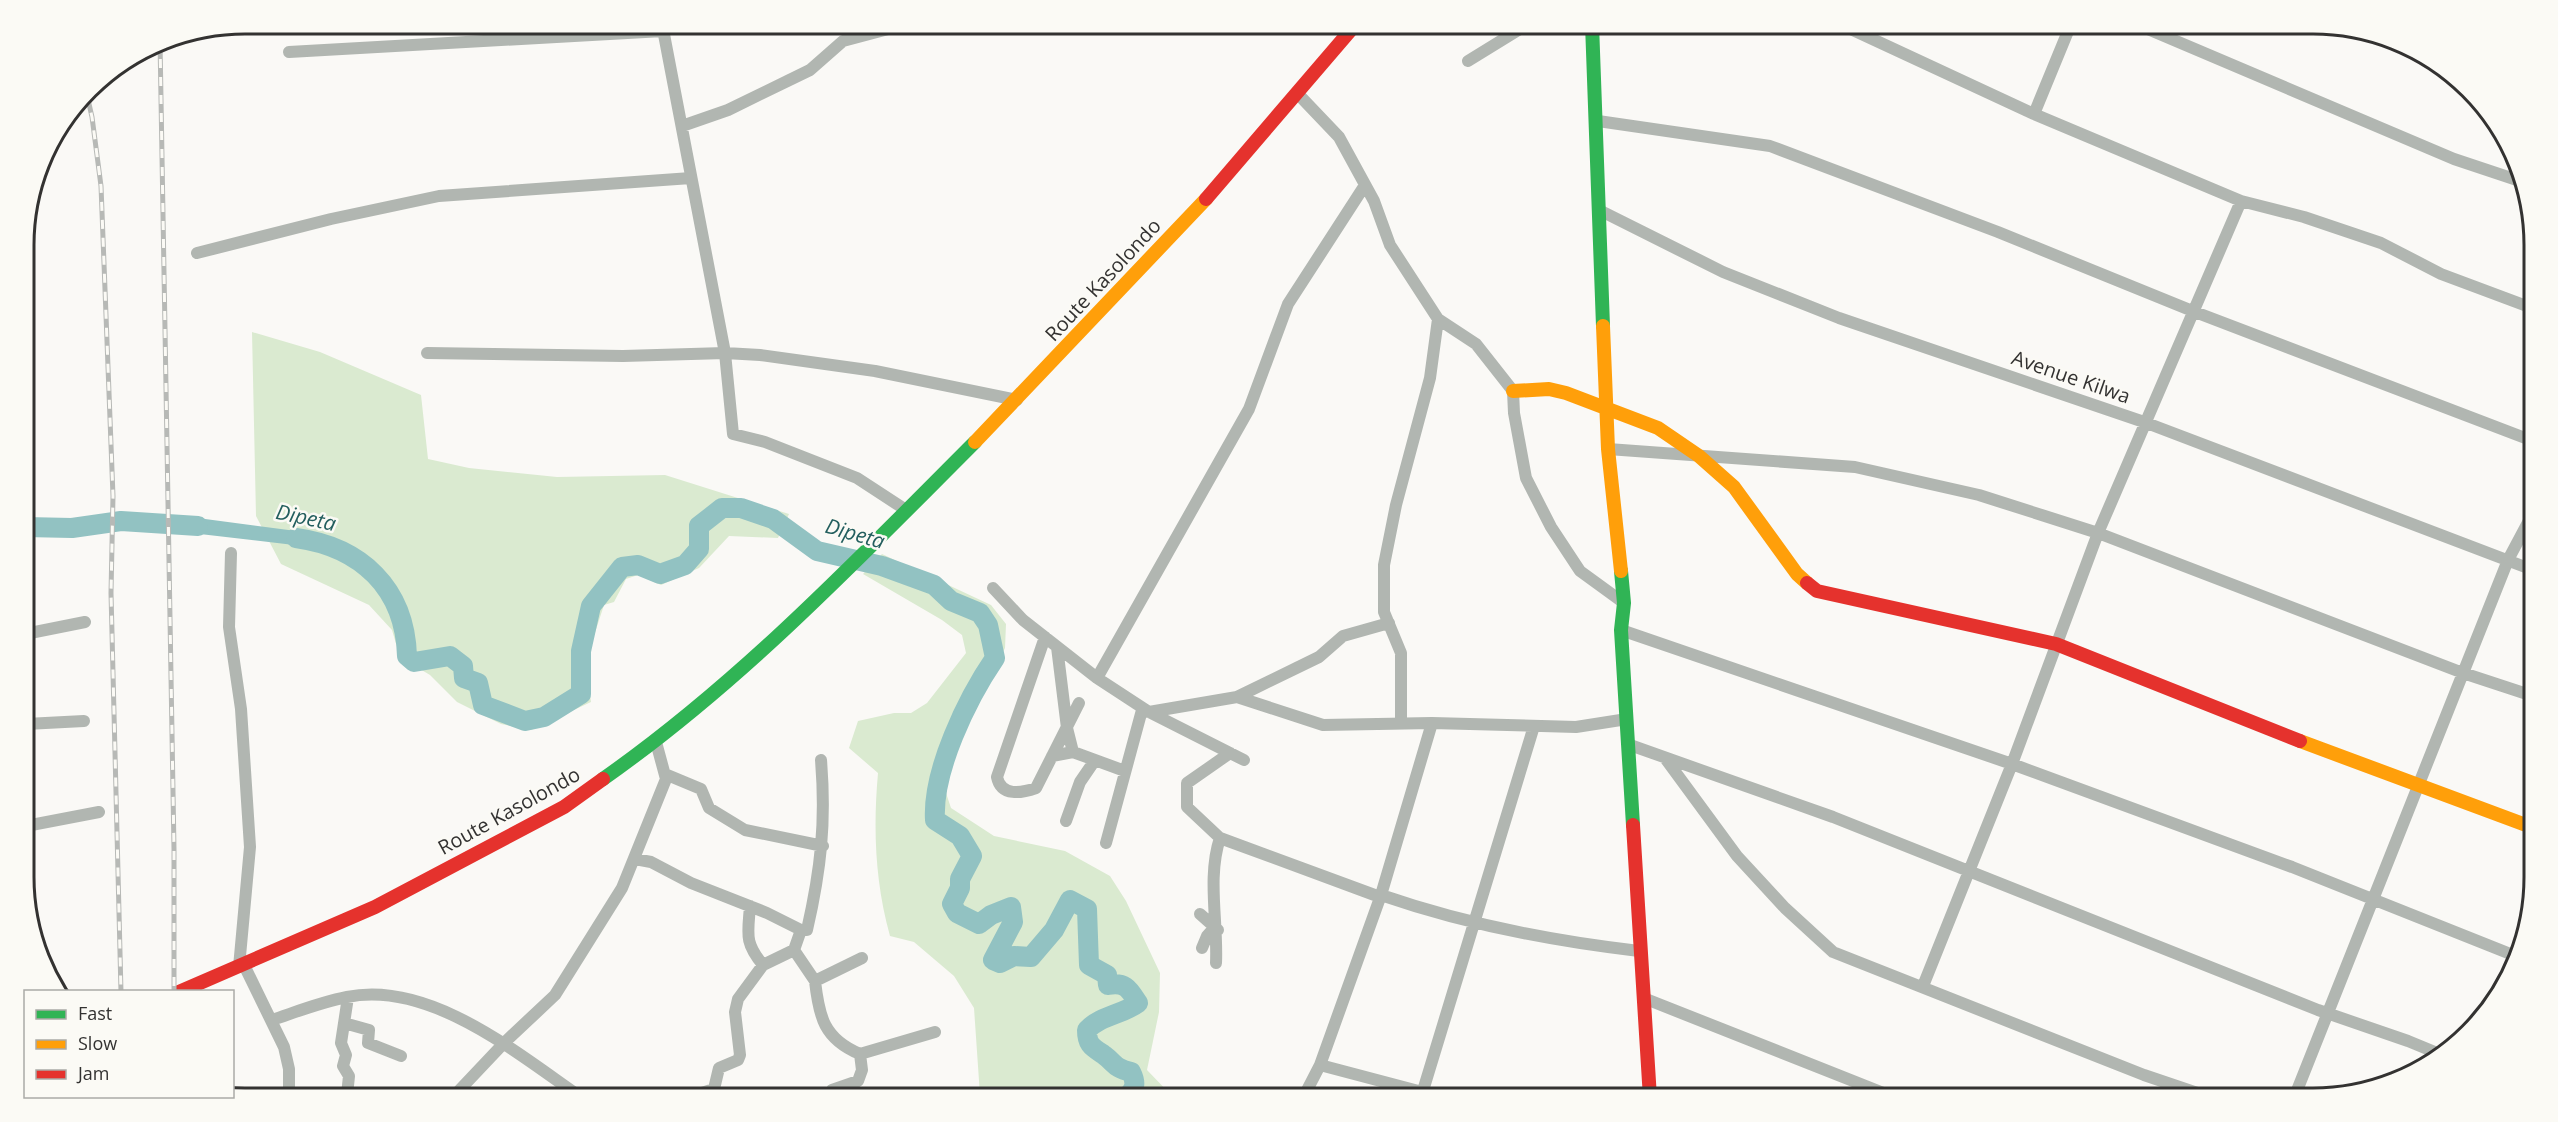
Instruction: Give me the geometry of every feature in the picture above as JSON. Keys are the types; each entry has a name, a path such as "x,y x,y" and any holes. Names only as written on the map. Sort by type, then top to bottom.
{"street":[{"name":"Route Kasolondo","path":"184,990 375,907 564,807 656,742 772,644 1017,400 1215,189 1347,34"},
{"path":"1468,61 1511,34"},
{"path":"1593,34 1598,121 1608,449 1624,603 1621,630 1630,745 1639,951 1646,999 1650,1087"},
{"path":"1862,34 2034,114 2241,201 2304,217 2381,243 2441,274 2524,305"},
{"path":"2034,114 2067,34"},
{"path":"2160,34 2454,159 2512,178"},
{"path":"289,52 556,35"},
{"path":"663,35 725,353 733,435 765,442 848,474 906,510"},
{"path":"682,126 728,110 810,70 843,41 867,35"},
{"path":"1298,94 1339,137 1365,185 1390,245 1438,319 1476,344 1513,391 1514,413 1526,478 1551,527 1580,571 1624,603"},
{"path":"1598,121 1770,146 1998,232 2195,312 2524,438"},
{"path":"197,253 331,219 439,196 691,178"},
{"path":"1097,678 1249,409 1288,304 1365,185"},
{"path":"1923,986 2012,764 2098,533 2241,201"},
{"name":"Avenue Kilwa","path":"1601,211 1723,272 1839,318 2144,422 2524,566"},
{"path":"1401,723 1401,653 1384,612 1384,565 1396,505 1430,378 1438,319"},
{"path":"427,353 623,356 725,353 875,371 1017,400"},
{"path":"1513,391 1549,389 1658,428 1699,456 1734,487 1797,574 1817,591 2056,644 2252,723 2524,824"},
{"path":"1608,449 1854,467 1979,495 2098,533 2463,673 2524,693"},
{"path":"2299,1087 2508,560 2524,530"},
{"path":"231,553 229,627 241,709 250,847 242,966 284,1047 289,1069 289,1088"},
{"path":"993,588 1023,620 1097,678 1146,711 1244,760"},
{"path":"34,632 85,622"},
{"path":"1146,711 1237,697 1319,657 1343,636 1389,623"},
{"path":"1621,630 2012,764 2509,953"},
{"path":"1045,637 997,777 998,784 1007,791 1019,794 1036,788 1079,703"},
{"path":"1057,647 1067,728 1073,752"},
{"path":"1237,697 1323,725 1432,723 1576,727 1628,718"},
{"path":"1106,843 1125,771 1146,711"},
{"path":"34,724 84,721"},
{"path":"1308,1087 1320,1065 1381,896 1432,723"},
{"path":"1424,1087 1534,726"},
{"path":"462,1088 504,1043 555,995 622,888 666,779 656,742"},
{"path":"1630,745 1785,800 1970,870 2328,1014 2432,1051"},
{"path":"1052,756 1073,752 1125,771"},
{"path":"1230,753 1187,783 1185,793 1187,807 1220,838 1439,915 1567,942 1639,951"},
{"path":"1665,758 1737,856 1785,908 1833,952 2180,1087"},
{"path":"635,859 651,862 691,883 750,906 801,930 807,930 820,873 823,846 825,806 821,760"},
{"path":"1066,821 1080,782 1095,760"},
{"path":"665,774 701,789 709,808 745,830 823,846"},
{"path":"34,824 99,812"},
{"path":"1216,963 1214,857 1220,838"},
{"path":"750,906 747,941 751,951 763,964"},
{"path":"1200,914 1216,929"},
{"path":"1202,948 1207,936 1216,929"},
{"path":"714,1088 719,1068 740,1058 735,1012 738,999 763,964 794,950 801,930"},
{"path":"794,950 815,981 818,1008 828,1033 844,1047 860,1054 935,1032"},
{"path":"815,981 862,958"},
{"path":"272,1020 348,996 405,997 431,1006 504,1043 568,1088"},
{"path":"348,996 341,1043 346,1055 343,1066 349,1076 348,1088"},
{"path":"1646,999 1869,1087"},
{"path":"344,1023 369,1030 368,1043 401,1056"},
{"path":"839,1088 858,1081 862,1070 860,1054"},
{"path":"1320,1065 1399,1087"}],"green space":[{"path":"252,332 320,352 421,395 428,459 469,468 557,477 665,475 789,514 778,538 729,536 699,568 661,585 638,575 626,579 614,602 604,605 585,663 591,702 531,730 501,724 457,702 430,675 400,657 392,630 369,605 281,564 256,516"},
{"path":"882,554 991,605 1006,624 1005,648 951,756 946,793 951,808 994,836 1065,851 1110,876 1126,901 1160,973 1159,1012 1147,1070 1164,1088 979,1088 974,1008 954,976 914,942 890,936 881,896 876,855 878,773 849,748 858,721 894,713 911,713 927,703 966,653 962,635 942,620 863,574"}],"water":[{"path":"175,515 296,531 322,542 294,545 174,531"}],"waterway":[{"name":"Dipeta","path":"296,538 340,551 359,561 375,575 388,591 398,610 407,656 414,662 450,656 463,666 464,678 478,683 483,705 525,721 544,717 581,694 581,651 591,606 622,567 638,565 660,574 685,565 699,549 699,526 722,508 741,508 773,519 817,551 882,566 934,585 951,601 980,613 988,625 995,658 973,694 953,736 939,780 936,801 935,820 960,836 972,856 960,879 960,888 952,904 957,913 979,924 991,915 1011,907 1013,922 993,960 1000,963 1014,956 1031,957 1054,930 1070,900 1087,909 1089,965 1107,975 1108,985 1119,985 1126,988 1138,1003 1093,1025 1087,1030 1088,1039 1093,1048 1118,1067 1131,1072 1134,1080 1133,1088"},
{"name":"Dipeta","path":"35,527 72,528 121,521 198,526"}],"railway":[{"path":"160,53 174,849 174,990"},
{"path":"89,104 101,186 113,496 111,593 121,990"}],"traffic: fast":[{"path":"1592,34 1603,326"},
{"path":"603,779 654,742 750,661 796,619 975,442"},
{"path":"1621,571 1624,603 1621,630 1633,825"}],"traffic: slow":[{"path":"975,442 1206,199"},
{"path":"1603,326 1608,449 1621,571"},
{"path":"1513,391 1549,389 1566,393 1658,428 1699,456 1734,487 1797,574 1807,583"},
{"path":"2300,741 2524,824"}],"traffic: jam":[{"path":"1206,199 1347,34"},
{"path":"1807,583 1817,591 2056,644 2300,741"},
{"path":"184,990 375,907 564,807 603,779"},
{"path":"1633,825 1649,1087"}]}
